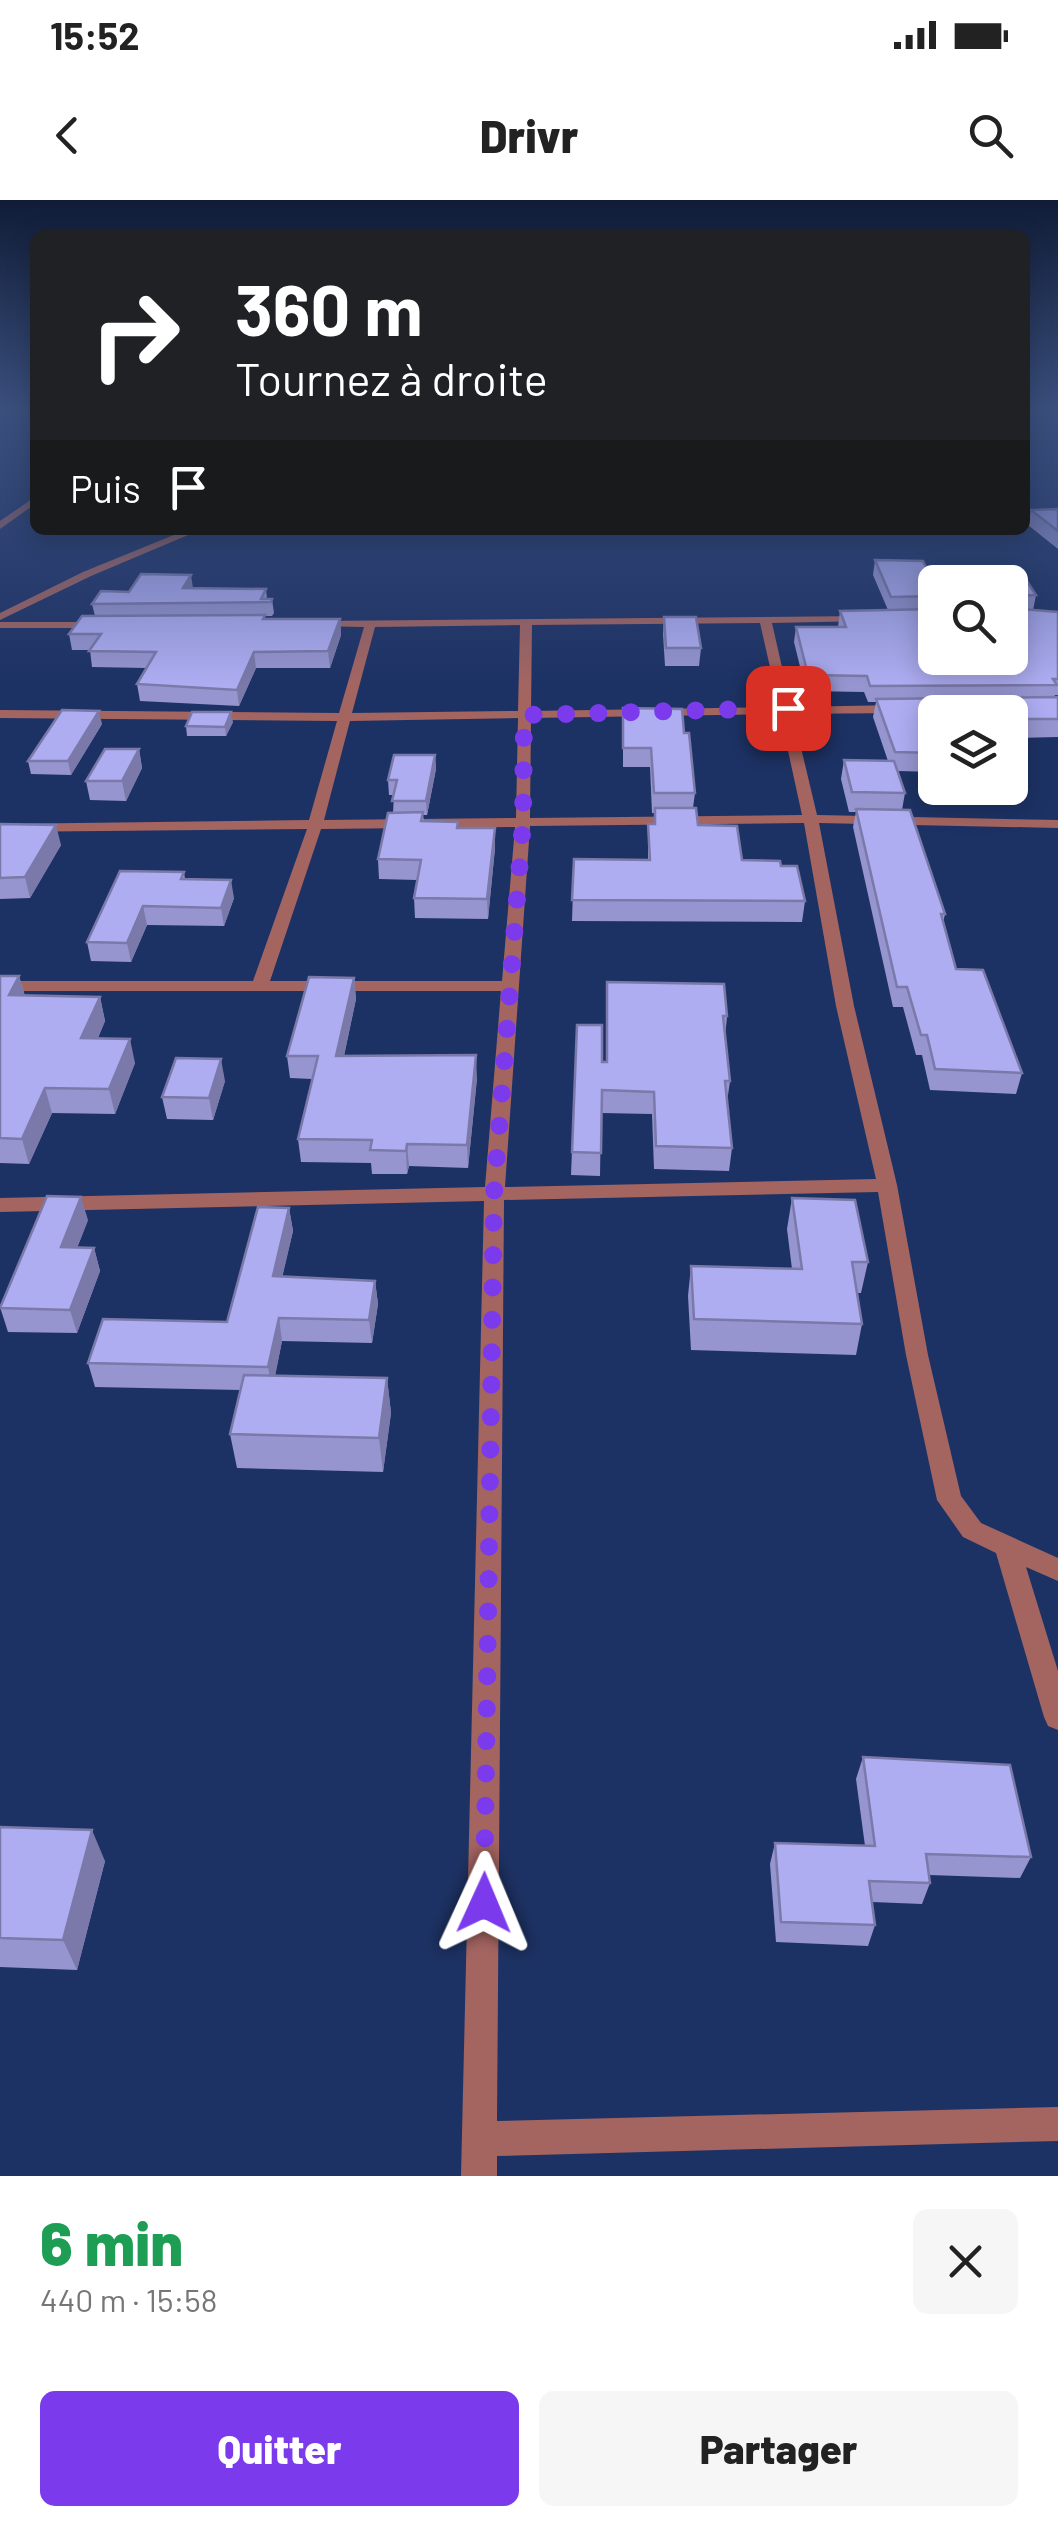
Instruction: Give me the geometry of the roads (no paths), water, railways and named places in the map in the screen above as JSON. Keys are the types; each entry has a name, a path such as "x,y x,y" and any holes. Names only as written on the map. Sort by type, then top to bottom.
{"street":[{"path":"0,526 30,504"},
{"path":"0,617 87,574 183,535"},
{"path":"312,624 878,618"},
{"path":"765,620 822,870 845,1006 887,1186 948,1500 972,1530 1058,1570"},
{"path":"480,2176 494,1194 523,822 526,622"},
{"path":"260,986 315,826 370,624"},
{"path":"0,625 117,625"},
{"path":"0,714 345,716 918,709"},
{"path":"0,828 808,819 1058,824"},
{"path":"0,986 510,986"},
{"path":"0,1206 887,1186"},
{"path":"1008,1549 1058,1717"},
{"path":"480,2140 1058,2124"}]}
